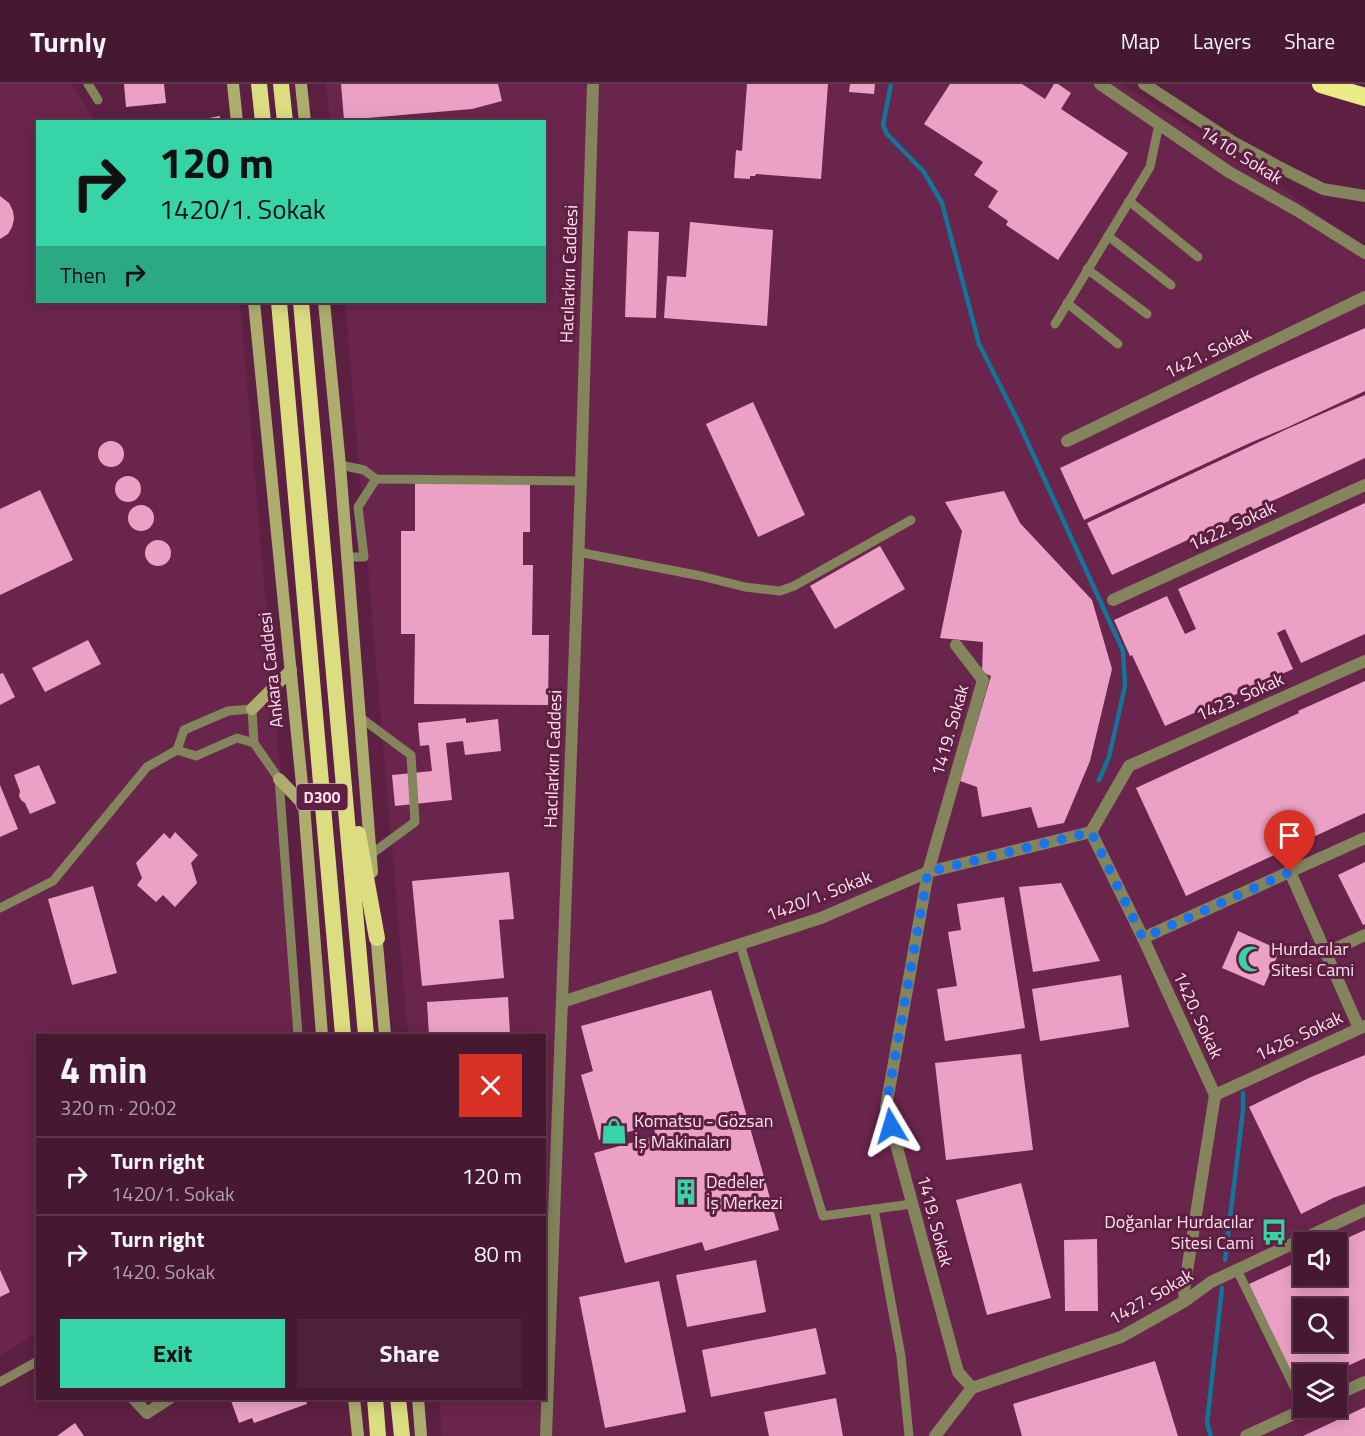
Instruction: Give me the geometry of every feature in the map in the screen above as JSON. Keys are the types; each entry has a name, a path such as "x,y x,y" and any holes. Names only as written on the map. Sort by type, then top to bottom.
{"highway":[{"path":"259,84 262,120"},
{"path":"281,84 285,120"},
{"path":"1321,84 1365,97"},
{"name":"D300","path":"279,303 343,1034"},
{"name":"D300","path":"301,303 366,1034"},
{"path":"339,736 377,938"},
{"path":"375,1400 378,1436"},
{"path":"398,1400 402,1436"}],"main road":[{"path":"233,84 237,120"},
{"path":"301,84 305,120"},
{"name":"Ankara Caddesi","path":"255,303 304,805 322,1034"},
{"path":"324,303 340,465 386,1034"},
{"path":"252,709 291,670"},
{"path":"279,779 304,805"},
{"path":"354,1400 358,1436"},
{"path":"418,1400 421,1436"}],"street":[{"name":"Hacılarkırı Caddesi","path":"546,1436 594,84"},
{"name":"1410. Sokak","path":"1100,84 1229,172 1298,211 1365,254"},
{"name":"1410. Sokak","path":"1144,84 1233,142 1323,189 1365,196"},
{"name":"1421. Sokak","path":"1067,441 1365,297"},
{"name":"1422. Sokak","path":"1113,600 1365,485"},
{"name":"1419. Sokak","path":"956,645 983,680 928,872 886,1107 958,1372 972,1388"},
{"name":"1423. Sokak","path":"1091,832 1129,766 1365,661"},
{"name":"1420/1. Sokak","path":"562,1002 821,918 928,872 1091,832"},
{"name":"1420. Sokak","path":"1091,832 1143,938 1215,1095"},
{"path":"1143,938 1365,838"},
{"path":"1290,872 1326,954 1362,1027"},
{"path":"1326,954 1365,935"},
{"name":"1426. Sokak","path":"1215,1095 1362,1027"},
{"path":"1185,1300 1184,1290 1215,1095"},
{"name":"1427. Sokak","path":"972,1388 1121,1337 1185,1300 1211,1282 1365,1210"},
{"path":"1347,1390 1365,1382"},
{"path":"934,1436 972,1388"},
{"path":"135,1400 147,1413 167,1400"},
{"path":"1246,1436 1293,1413"}],"lane":[{"path":"88,84 98,100"},
{"path":"1055,324 1150,167 1159,124"},
{"path":"1129,201 1198,257"},
{"path":"1108,236 1171,285"},
{"path":"1088,269 1147,314"},
{"path":"1067,303 1118,344"},
{"path":"340,465 364,470 376,479 581,481"},
{"path":"346,557 364,557 358,507 376,479"},
{"path":"578,552 745,587 780,591 794,586 911,520"},
{"path":"0,908 53,881 147,767 177,750 184,730 228,711 252,709 254,743 279,779 298,1034"},
{"path":"361,718 411,755 415,822 370,855"},
{"path":"177,750 196,756 237,738 254,743"},
{"path":"740,944 824,1216 912,1204"},
{"path":"874,1209 901,1356 909,1436"},
{"path":"1237,1270 1293,1383"},
{"path":"0,1382 36,1362"}],"shaded area":[{"path":"0,84 72,84 94,120 36,120 36,303 240,303 303,1034 36,1034 36,1334 0,1356"},
{"path":"326,84 1121,84 1259,170 1365,250 1365,1436 442,1436 439,1400 546,1400 546,1034 408,1034 345,303 546,303 546,120 330,120"}],"building":[{"path":"124,84 164,84 166,103 126,107"},
{"path":"341,84 498,84 502,101 472,109 344,120"},
{"path":"747,84 828,84 821,179 756,174 750,176 750,179 734,178 736,150 742,151"},
{"path":"850,84 875,84 874,94 849,92"},
{"path":"950,84 1022,84 1045,99 1054,84 1058,84 1071,93 1061,109 1128,153 1058,260 1006,225 1008,221 988,207 998,191 974,175 983,162 924,124"},
{"path":"220,116 220,120 198,120"},
{"path":"0,196 9,203 14,219 8,234 0,239"},
{"path":"690,222 773,230 767,326 664,318 667,276 686,277"},
{"path":"628,231 659,232 656,318 625,317"},
{"path":"1365,328 1365,391 1084,520 1060,468 1260,374"},
{"path":"1365,395 1365,458 1112,575 1087,523"},
{"path":"753,402 805,515 758,537 706,424"},
{"path":"111,441 121,444 124,454 121,464 111,467 101,464 98,454 101,444"},
{"path":"128,476 138,479 141,489 138,499 128,502 118,499 115,489 118,479"},
{"path":"415,483 530,484 530,532 523,532 523,565 533,565 532,635 549,635 548,705 414,704 415,634 401,634 401,531 415,531"},
{"path":"40,490 73,560 0,595 0,509"},
{"path":"1004,491 1020,523 1092,600 1112,669 1090,761 1064,823 1038,828 1031,807 982,817 977,787 960,781 991,676 982,672 983,642 940,638 962,531 945,502"},
{"path":"1365,503 1365,634 1301,663 1285,629 1277,633 1293,669 1165,726 1114,620 1167,596 1185,634 1196,629 1178,589"},
{"path":"141,505 151,508 154,518 151,528 141,531 131,528 128,518 131,508"},
{"path":"158,540 168,543 171,553 168,563 158,566 148,563 145,553 148,543"},
{"path":"880,546 905,589 835,629 810,586"},
{"path":"88,640 101,664 45,692 32,668"},
{"path":"3,673 15,697 0,705 0,674"},
{"path":"1365,681 1365,813 1186,896 1136,788"},
{"path":"466,718 466,723 498,719 501,751 465,755 463,741 446,743 452,800 395,806 392,775 432,771 429,745 420,746 418,723"},
{"path":"39,765 56,803 30,814 19,796 20,791 14,775"},
{"path":"0,785 18,829 0,837"},
{"path":"175,832 198,855 191,863 197,883 175,907 163,895 156,902 137,885 142,878 136,863 164,833 170,839"},
{"path":"1365,862 1365,924 1363,925 1338,875"},
{"path":"509,872 514,919 499,920 504,978 422,986 412,881"},
{"path":"1061,883 1100,961 1033,972 1019,887"},
{"path":"93,886 117,973 72,985 48,899"},
{"path":"1004,897 1025,1028 945,1041 937,989 957,986 948,932 961,930 957,904"},
{"name":"Hurdacılar Sitesi Cami","path":"1238,931 1280,950 1264,986 1222,968"},
{"path":"1121,975 1129,1027 1040,1041 1032,989"},
{"path":"711,990 779,1230 705,1251 702,1242 625,1263 594,1153 656,1136 653,1125 599,1140 581,1075 593,1071 581,1026"},
{"path":"508,997 510,1034 429,1034 427,1002"},
{"path":"1021,1054 1033,1150 946,1160 935,1063"},
{"path":"1365,1055 1365,1186 1333,1198 1301,1214 1249,1107 1311,1077"},
{"path":"1021,1183 1051,1298 987,1315 956,1200"},
{"path":"1365,1230 1365,1358 1347,1366 1347,1364 1293,1364 1293,1378 1249,1284 1293,1264 1293,1286 1347,1286 1347,1238"},
{"path":"1097,1239 1098,1311 1065,1311 1064,1240"},
{"path":"756,1260 766,1312 687,1327 676,1275"},
{"path":"0,1270 10,1292 0,1297"},
{"path":"659,1281 686,1412 605,1428 579,1297"},
{"path":"816,1328 826,1374 711,1397 702,1350"},
{"path":"1155,1361 1178,1436 1022,1436 1013,1404"},
{"path":"836,1398 843,1436 769,1436 764,1412"},
{"path":"231,1400 306,1400 307,1404 254,1423 252,1418 239,1423"},
{"path":"1365,1407 1365,1436 1303,1436 1341,1418 1347,1418 1347,1415"},
{"path":"75,1423 84,1436 57,1436"}],"waterway":[{"path":"891,84 883,125 887,134 924,172 942,203 979,344 1017,419 1123,651 1125,686 1109,757 1099,780"},
{"path":"1225,1260 1243,1110 1243,1093"},
{"path":"1211,1436 1207,1423 1222,1288"}],"place":[{"name":"Hurdacılar Sitesi Cami","path":"1251,959"},
{"name":"Komatsu - Gözsan İş Makinaları","path":"614,1131"},
{"name":"Dedeler İş Merkezi","path":"686,1192"},
{"name":"Doğanlar Hurdacılar Sitesi Cami","path":"1274,1232"}],"route":[{"path":"891,1126 886,1107 928,872 1091,832 1143,938 1290,872"}]}
